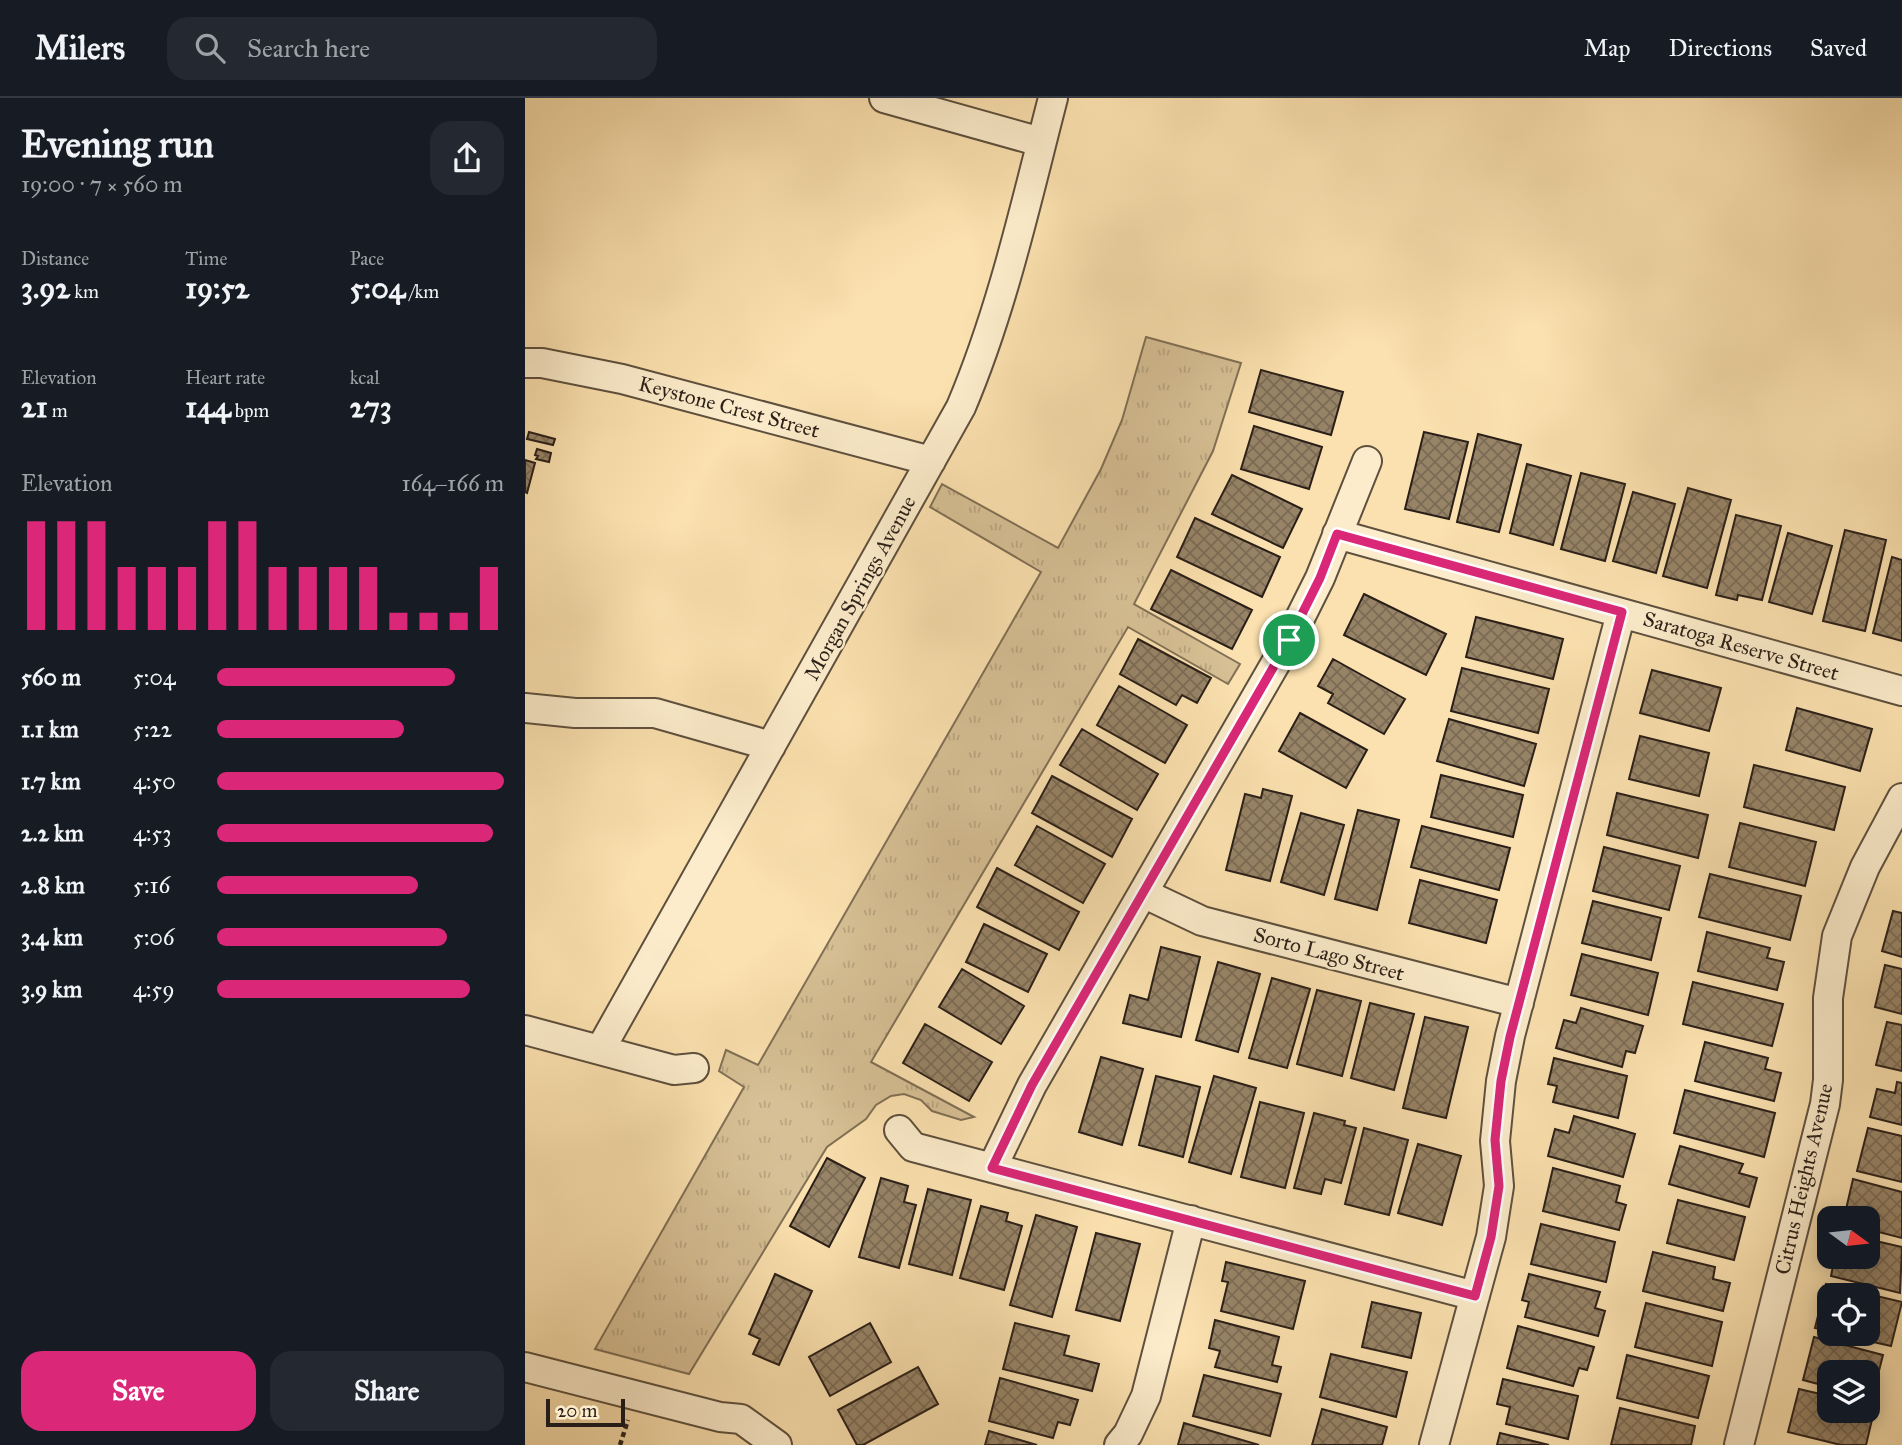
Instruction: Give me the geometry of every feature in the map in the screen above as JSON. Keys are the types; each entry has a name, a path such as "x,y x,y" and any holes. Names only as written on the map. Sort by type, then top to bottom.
{"street":[{"path":"884,98 1041,142"},
{"name":"Morgan Springs Avenue","path":"600,1050 961,407 983,354 1053,98"},
{"name":"Keystone Crest Street","path":"525,363 555,365 622,379 931,461"},
{"path":"992,1168 1032,1085 1289,640 1320,578 1367,461"},
{"name":"Saratoga Reserve Street","path":"1337,534 1902,691"},
{"path":"1434,1445 1491,1237 1499,1186 1495,1140 1501,1081 1622,612"},
{"path":"525,708 575,713 655,713 771,746"},
{"name":"Citrus Heights Avenue","path":"1739,1445 1825,1104 1828,1080 1828,998 1837,936 1865,867 1902,798"},
{"name":"Sorto Lago Street","path":"1143,893 1202,921 1519,1003"},
{"path":"525,1030 674,1070 694,1068"},
{"path":"899,1130 913,1147 1475,1296"},
{"path":"1119,1445 1128,1434 1146,1396 1191,1220"},
{"path":"525,1367 720,1417 741,1419 777,1445"}],"path":[{"path":"620,1445 628,1420"}],"green space":[{"path":"1146,337 1241,363 1213,451 1134,604 1240,664 1228,684 1128,627 871,1062 974,1117 961,1120 932,1111 921,1100 904,1094 891,1096 876,1105 866,1119 827,1147 689,1374 595,1349 744,1087 719,1071 726,1050 758,1065 1041,572 930,507 942,484 1058,548 1101,469 1122,420"}],"building":[{"path":"1261,370 1343,392 1331,435 1249,412"},
{"path":"1254,426 1322,447 1309,489 1241,469"},
{"path":"529,432 555,439 553,445 527,439"},
{"path":"1424,432 1468,442 1449,519 1405,509"},
{"path":"1478,434 1521,445 1499,532 1457,522"},
{"path":"537,449 551,453 549,462 536,459"},
{"path":"525,460 535,463 527,493 525,492"},
{"path":"1527,464 1571,476 1553,545 1510,533"},
{"path":"1581,473 1625,484 1605,561 1561,549"},
{"path":"1232,475 1302,509 1283,548 1212,514"},
{"path":"1688,488 1731,500 1707,588 1663,576"},
{"path":"1633,492 1675,504 1656,573 1613,561"},
{"path":"1736,515 1781,526 1762,600 1738,595 1737,600 1716,595"},
{"path":"1195,518 1280,557 1262,597 1177,557"},
{"path":"1845,530 1886,540 1865,631 1823,621"},
{"path":"1788,533 1832,546 1812,614 1769,602"},
{"path":"1892,557 1902,560 1902,641 1873,633"},
{"path":"1171,570 1252,610 1232,649 1151,609"},
{"path":"1364,594 1446,634 1426,675 1344,635"},
{"path":"1476,617 1563,639 1553,679 1466,657"},
{"path":"1138,639 1211,678 1197,703 1182,695 1176,705 1120,674"},
{"path":"1333,659 1405,699 1384,734 1328,703 1333,694 1318,686"},
{"path":"1462,668 1549,689 1538,733 1451,711"},
{"path":"1652,670 1721,688 1709,731 1640,713"},
{"path":"1119,686 1187,725 1165,763 1097,725"},
{"path":"1797,708 1872,729 1860,771 1786,750"},
{"path":"1300,713 1367,750 1346,788 1279,751"},
{"path":"1449,719 1536,744 1524,786 1437,761"},
{"path":"1082,729 1158,774 1137,810 1060,765"},
{"path":"1640,736 1709,753 1699,796 1629,779"},
{"path":"1754,765 1845,787 1834,830 1744,807"},
{"path":"1441,775 1523,795 1513,837 1431,817"},
{"path":"1052,776 1132,819 1112,857 1032,813"},
{"path":"1263,789 1292,796 1270,881 1226,870 1245,794 1261,798"},
{"path":"1617,793 1708,815 1698,858 1607,835"},
{"path":"1358,810 1399,820 1377,910 1335,899"},
{"path":"1301,813 1344,825 1324,895 1281,882"},
{"path":"1740,823 1816,842 1805,886 1729,867"},
{"path":"1037,826 1105,864 1083,903 1015,865"},
{"path":"1422,826 1510,848 1499,890 1411,867"},
{"path":"1604,847 1680,866 1669,910 1593,891"},
{"path":"997,868 1079,912 1059,950 977,907"},
{"path":"1710,874 1801,896 1790,940 1699,917"},
{"path":"1420,880 1497,900 1486,943 1409,923"},
{"path":"1593,901 1661,918 1651,960 1582,943"},
{"path":"1893,911 1902,913 1902,957 1882,951"},
{"path":"984,924 1047,954 1028,992 966,962"},
{"path":"1707,932 1770,948 1767,958 1784,962 1777,990 1698,971"},
{"path":"1161,947 1200,957 1181,1037 1123,1023 1130,995 1148,1000"},
{"path":"1582,954 1658,973 1648,1015 1571,995"},
{"path":"1218,962 1260,974 1238,1052 1196,1040"},
{"path":"1885,965 1902,969 1902,1014 1875,1007"},
{"path":"962,969 1024,1006 1001,1044 939,1007"},
{"path":"1272,978 1310,989 1287,1068 1249,1058"},
{"path":"1693,982 1783,1004 1772,1046 1683,1024"},
{"path":"1317,990 1361,1001 1342,1076 1297,1064"},
{"path":"1370,1003 1414,1014 1394,1090 1351,1078"},
{"path":"1581,1008 1643,1026 1635,1053 1626,1051 1622,1067 1556,1048 1564,1020 1576,1023"},
{"path":"1425,1017 1468,1027 1446,1118 1403,1108"},
{"path":"1887,1022 1902,1025 1902,1071 1876,1065"},
{"path":"925,1024 992,1062 969,1101 903,1063"},
{"path":"1705,1042 1768,1058 1765,1069 1781,1073 1774,1101 1695,1081"},
{"path":"1101,1057 1143,1069 1122,1145 1079,1132"},
{"path":"1554,1058 1627,1076 1618,1118 1553,1102 1557,1086 1548,1084"},
{"path":"1156,1076 1200,1087 1183,1157 1139,1145"},
{"path":"1214,1076 1256,1088 1231,1174 1189,1162"},
{"path":"1897,1082 1902,1083 1902,1125 1870,1117 1877,1089 1895,1093"},
{"path":"1685,1090 1775,1113 1764,1157 1674,1133"},
{"path":"1260,1102 1304,1113 1285,1188 1241,1177"},
{"path":"1314,1113 1345,1121 1344,1125 1356,1128 1341,1183 1325,1179 1321,1194 1294,1188"},
{"path":"1574,1116 1635,1134 1623,1177 1548,1156 1555,1129 1569,1133"},
{"path":"1364,1128 1408,1140 1389,1215 1345,1204"},
{"path":"1868,1128 1902,1136 1902,1182 1857,1171"},
{"path":"1418,1144 1461,1156 1442,1225 1398,1213"},
{"path":"1680,1146 1743,1164 1739,1173 1757,1178 1749,1207 1669,1184"},
{"path":"827,1158 865,1178 829,1247 790,1226"},
{"path":"1553,1168 1620,1186 1616,1202 1626,1205 1619,1230 1543,1211"},
{"path":"881,1178 908,1186 904,1202 916,1205 899,1268 859,1257"},
{"path":"1853,1179 1902,1192 1902,1238 1880,1232 1880,1206 1847,1206"},
{"path":"928,1189 971,1200 952,1275 909,1264"},
{"path":"1678,1200 1745,1217 1734,1260 1667,1243"},
{"path":"981,1206 1008,1213 1006,1221 1022,1226 1004,1290 960,1278"},
{"path":"1036,1215 1077,1227 1052,1317 1010,1305"},
{"path":"1541,1224 1615,1242 1606,1282 1531,1264"},
{"path":"1096,1233 1140,1244 1120,1321 1076,1310"},
{"path":"1880,1242 1902,1247 1900,1293 1880,1288 1880,1283 1859,1283 1831,1276 1832,1269 1880,1269"},
{"path":"1653,1252 1715,1267 1713,1279 1730,1283 1723,1311 1643,1291"},
{"path":"1226,1262 1305,1281 1293,1329 1221,1311 1228,1282 1222,1281"},
{"path":"775,1274 812,1291 779,1365 753,1354 760,1339 749,1334"},
{"path":"1529,1274 1600,1292 1595,1308 1605,1311 1598,1336 1525,1317 1529,1302 1522,1300"},
{"path":"1880,1297 1902,1302 1891,1346 1880,1344"},
{"path":"1372,1302 1421,1313 1411,1358 1362,1347"},
{"path":"1646,1303 1722,1322 1712,1366 1635,1347"},
{"path":"1215,1320 1279,1337 1272,1365 1281,1367 1277,1382 1215,1367 1220,1351 1209,1348"},
{"path":"870,1323 891,1362 830,1396 809,1357"},
{"path":"1015,1323 1069,1336 1064,1355 1099,1364 1092,1391 1003,1369"},
{"path":"1518,1326 1594,1347 1587,1370 1579,1368 1573,1386 1507,1368"},
{"path":"1814,1337 1817,1338 1817,1346 1848,1346 1883,1355 1880,1367 1880,1360 1817,1360 1817,1384 1803,1380"},
{"path":"1331,1354 1407,1372 1396,1417 1320,1397"},
{"path":"1627,1355 1709,1376 1698,1418 1617,1398"},
{"path":"918,1367 938,1404 863,1445 857,1445 838,1410"},
{"path":"1204,1375 1281,1394 1270,1436 1193,1416"},
{"path":"1000,1378 1078,1400 1070,1425 1058,1422 1053,1438 989,1421"},
{"path":"1503,1379 1578,1396 1568,1439 1506,1424 1510,1407 1497,1404"},
{"path":"1799,1389 1817,1393 1817,1423 1871,1423 1866,1445 1841,1445 1788,1432"},
{"path":"1620,1408 1695,1426 1691,1445 1611,1445"},
{"path":"1322,1409 1387,1427 1382,1445 1312,1445"},
{"path":"1184,1423 1259,1445 1178,1445"},
{"path":"989,1431 1037,1445 985,1445"},
{"path":"1500,1433 1549,1445 1497,1445"}],"route":[{"path":"1337,534 1622,612 1510,1037 1501,1081 1495,1140 1499,1186 1491,1237 1475,1296 992,1168 1032,1085 1289,640 1320,578 1337,534"}]}
